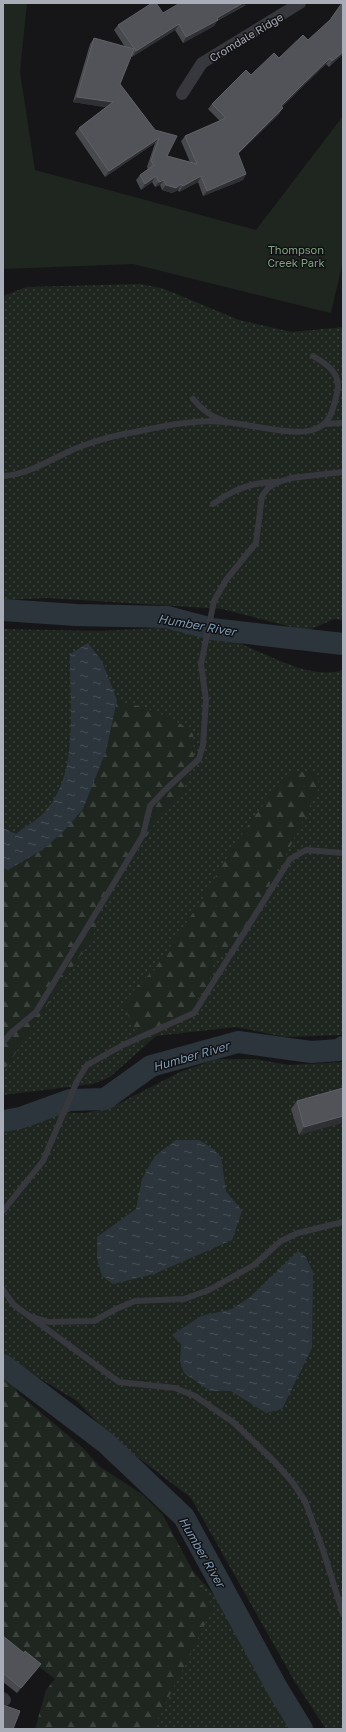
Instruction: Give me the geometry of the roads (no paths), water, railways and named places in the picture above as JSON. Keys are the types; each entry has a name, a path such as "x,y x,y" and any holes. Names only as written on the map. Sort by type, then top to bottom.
{"street":[{"name":"Cromdale Ridge","path":"182,94 202,63 300,3"}],"lane":[{"path":"193,399 200,407 215,418 233,423 296,432 313,430 324,424 333,414 339,386 336,375 326,363 313,356"},
{"path":"3,476 14,475 35,468 82,446 132,432 186,423 233,423"},
{"path":"324,424 343,423"},
{"path":"3,1042 12,1032 36,1012 143,835 150,806 166,788 199,759 203,745 206,700 201,664 214,601 226,580 256,543 262,496 268,488 291,478 343,472"},
{"path":"213,504 226,494 264,481 281,482"},
{"path":"3,1211 43,1161 77,1080 87,1065 123,1045 194,1013 290,859 306,850 343,852"},
{"path":"29,1316 49,1322 94,1322 116,1308 135,1301 184,1299 209,1290 254,1265 281,1241 298,1233 343,1222"},
{"path":"3,1290 16,1307"},
{"path":"3,1299 29,1316 119,1382 175,1388 195,1396 233,1422 264,1451 293,1483 305,1501 323,1550 343,1614"}],"water":[{"path":"88,643 102,661 117,700 106,751 83,809 63,832 42,850 8,870 3,868 3,828 16,834 40,816 47,809 57,793 64,775 69,755 71,713 70,654"},
{"path":"176,1140 199,1140 212,1148 221,1157 226,1191 242,1211 232,1240 154,1274 113,1284 102,1276 97,1258 97,1237 136,1209 142,1179 155,1156"},
{"path":"298,1251 305,1256 313,1272 312,1348 282,1409 266,1413 231,1391 210,1391 184,1373 180,1361 181,1344 172,1335 201,1316 232,1309 250,1297"}],"waterway":[{"name":"Humber River","path":"3,610 76,615 167,617 212,629 343,644"},
{"name":"Humber River","path":"3,1121 20,1118 70,1100 105,1099 151,1066 238,1042 311,1052 339,1050 343,1047"},
{"name":"Humber River","path":"3,1365 106,1443 184,1517 277,1688 302,1729"}],"park label":[{"name":"Thompson Creek Park","path":"296,255"}]}
